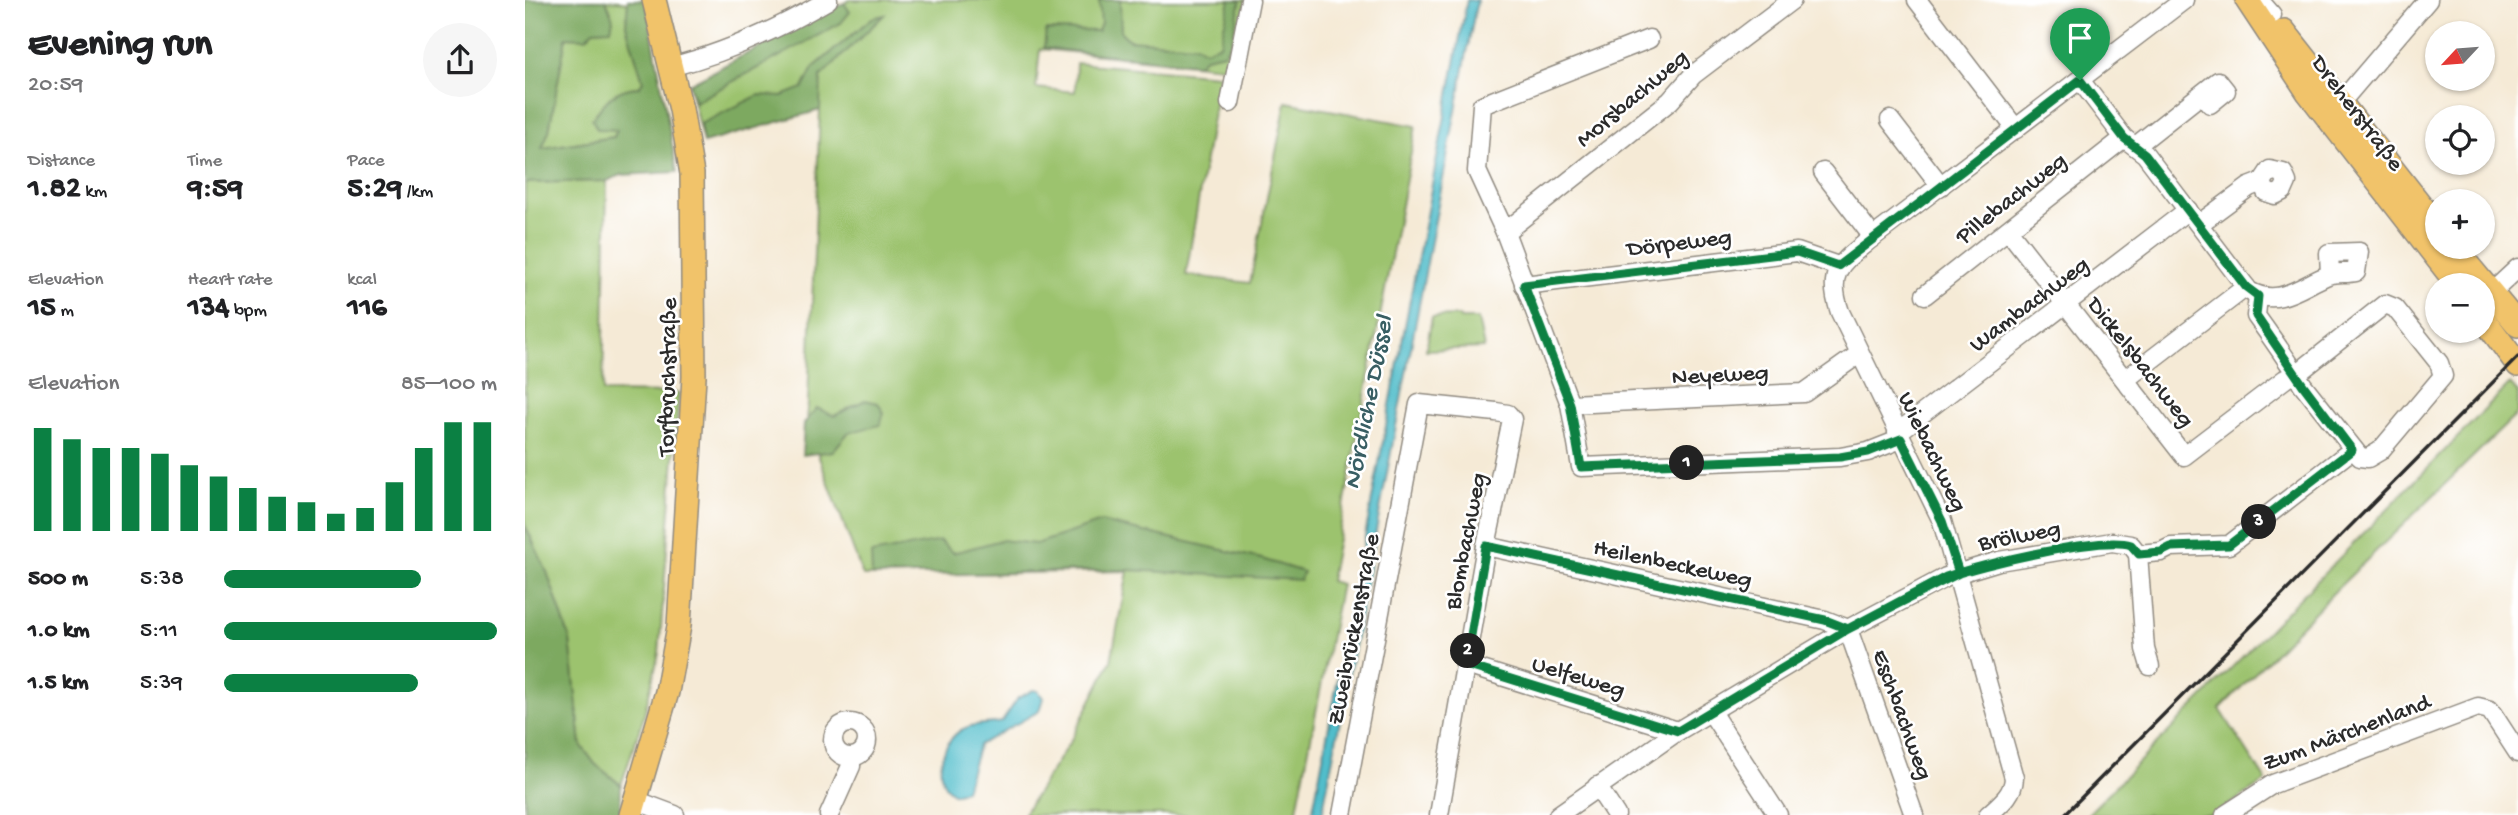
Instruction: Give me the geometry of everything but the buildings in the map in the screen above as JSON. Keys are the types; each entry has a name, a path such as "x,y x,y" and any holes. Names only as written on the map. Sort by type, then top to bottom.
{"main road":[{"name":"Torfbruchstraße","path":"633,807 667,692 679,626 693,410 695,270 692,174 681,109 654,0"},
{"name":"Dreherstraße","path":"2247,0 2333,108 2425,212"},
{"name":"Dreherstraße","path":"2264,5 2450,273"},
{"path":"2495,303 2518,325"},
{"path":"2495,332 2518,365"}],"street":[{"path":"670,67 731,46 828,0"},
{"path":"1230,103 1250,0"},
{"name":"Morsbachweg","path":"1505,232 1670,101 1693,75 1792,0"},
{"path":"1917,0 2016,129"},
{"path":"1838,266 2185,0"},
{"path":"2333,108 2428,0"},
{"path":"1570,404 1505,232 1476,166 1485,102 1649,39"},
{"path":"2080,80 2252,291 2256,316 2296,374 2352,450 2360,457 2368,458 2380,451 2443,376 2439,363 2395,308 2385,304 2296,374"},
{"name":"Pillebachweg","path":"1925,295 2008,230 2130,141 2202,94"},
{"path":"1890,120 1941,186"},
{"path":"1823,172 1873,237"},
{"name":"Wambachweg","path":"1570,404 1581,467 1840,457 1868,452 1899,436 2066,304 2193,217 2262,182"},
{"name":"Dickelsbachweg","path":"2008,230 2185,456 2285,379 2296,374"},
{"name":"Dörpeweg","path":"1524,285 1797,252 1838,266"},
{"name":"Wiebachweg","path":"1838,266 1833,292 1859,354 1942,521 1959,573 2014,778 2013,788 1988,815"},
{"path":"2495,289 2518,268"},
{"path":"2126,379 2252,291 2285,296 2330,274"},
{"name":"Neyeweg","path":"1570,404 1804,393 1859,354"},
{"name":"Zweibrückenstraße","path":"1342,815 1419,404 1496,412"},
{"name":"Blombachweg","path":"1439,815 1486,546 1512,425 1510,416 1496,412"},
{"path":"2150,666 2145,649 2139,554 2161,552 2171,547 2229,545 2352,450"},
{"name":"Brölweg","path":"1558,815 1678,731 1848,629 1959,573 1999,561 2112,542 2131,545 2139,554"},
{"name":"Heilenbeckeweg","path":"1486,546 1825,620 1848,629"},
{"name":"Eschbachweg","path":"1848,629 1914,815"},
{"name":"Uelfeweg","path":"1466,665 1678,731"},
{"name":"Zum Märchenland","path":"2225,815 2282,780 2478,707 2490,710 2518,752"},
{"path":"1711,712 1778,815"},
{"path":"829,815 851,766 851,758"},
{"path":"1597,786 1616,815"},
{"path":"633,807 675,815"}],"green space":[{"path":"525,0 606,0 613,19 611,29 594,30 586,38 566,37 549,131 542,148 614,137 617,130 597,129 592,119 612,96 623,90 639,87 643,81 626,25 628,0 646,0 677,172 621,175 607,181 525,183"},
{"path":"606,0 629,2 626,25 643,81 639,87 623,90 612,96 592,119 605,128 617,130 614,137 541,148 549,131 566,37 586,38 594,30 611,28 611,11"},
{"path":"850,0 1246,0 1232,68 1040,49 1036,88 1075,92 1076,63 1219,75 1186,275 1250,283 1286,102 1416,126 1330,581 1341,584 1296,815 1023,815 1071,740 1111,661 1128,571 863,576 807,425 820,110 703,143 689,84"},
{"path":"1099,0 1120,0 1121,32 1129,40 1196,45 1205,50 1220,44 1230,0 1241,0 1231,43 1224,53 1206,57 1198,64 1044,48 1046,30 1098,31 1101,23"},
{"path":"844,3 850,12 841,23 695,102 689,84"},
{"path":"884,15 821,76 820,110 703,143 700,124 759,95 782,96 803,88 813,68 872,18"},
{"path":"607,181 603,392 679,393 659,653 643,719 621,785 595,764 581,745 570,640 547,572 525,525 525,183"},
{"path":"1459,316 1460,319 1478,319 1484,348 1426,350 1432,317"},
{"path":"2510,384 2518,393 2518,413 2336,590 2220,709 2266,781 2213,815 2087,815"},
{"path":"865,400 878,403 884,413 880,425 848,433 833,451 802,455 804,424 817,408 834,416"},
{"path":"1101,522 1262,559 1303,572 1300,580 1128,570 872,576 871,554 940,541 953,553 1001,540 1036,544"},
{"path":"525,525 547,572 570,640 581,745 595,764 621,785 620,815 525,815"}],"water":[{"path":"1467,0 1477,0 1322,815 1312,815"},
{"path":"1033,690 1038,691 1043,698 1039,711 979,745 965,790 955,794 947,788 943,781 941,762 955,734 972,725 1002,722 1018,698"}],"railway":[{"path":"2064,815 2518,357"}],"route":[{"path":"2080,80 1838,266 1797,252 1524,285 1570,404 1581,467 1840,457 1883,448 1901,439 1942,521 1959,573 1946,577 1848,629 1678,731 1466,665 1486,546 1825,620 1848,629 1895,603 1946,577 1999,561 2112,542 2131,545 2139,554 2161,552 2171,547 2229,545 2352,450 2256,316 2258,296 2246,287 2145,154 2124,138 2080,80"}],"water label":[{"name":"Nördliche Düssel","path":"1366,402"}]}
